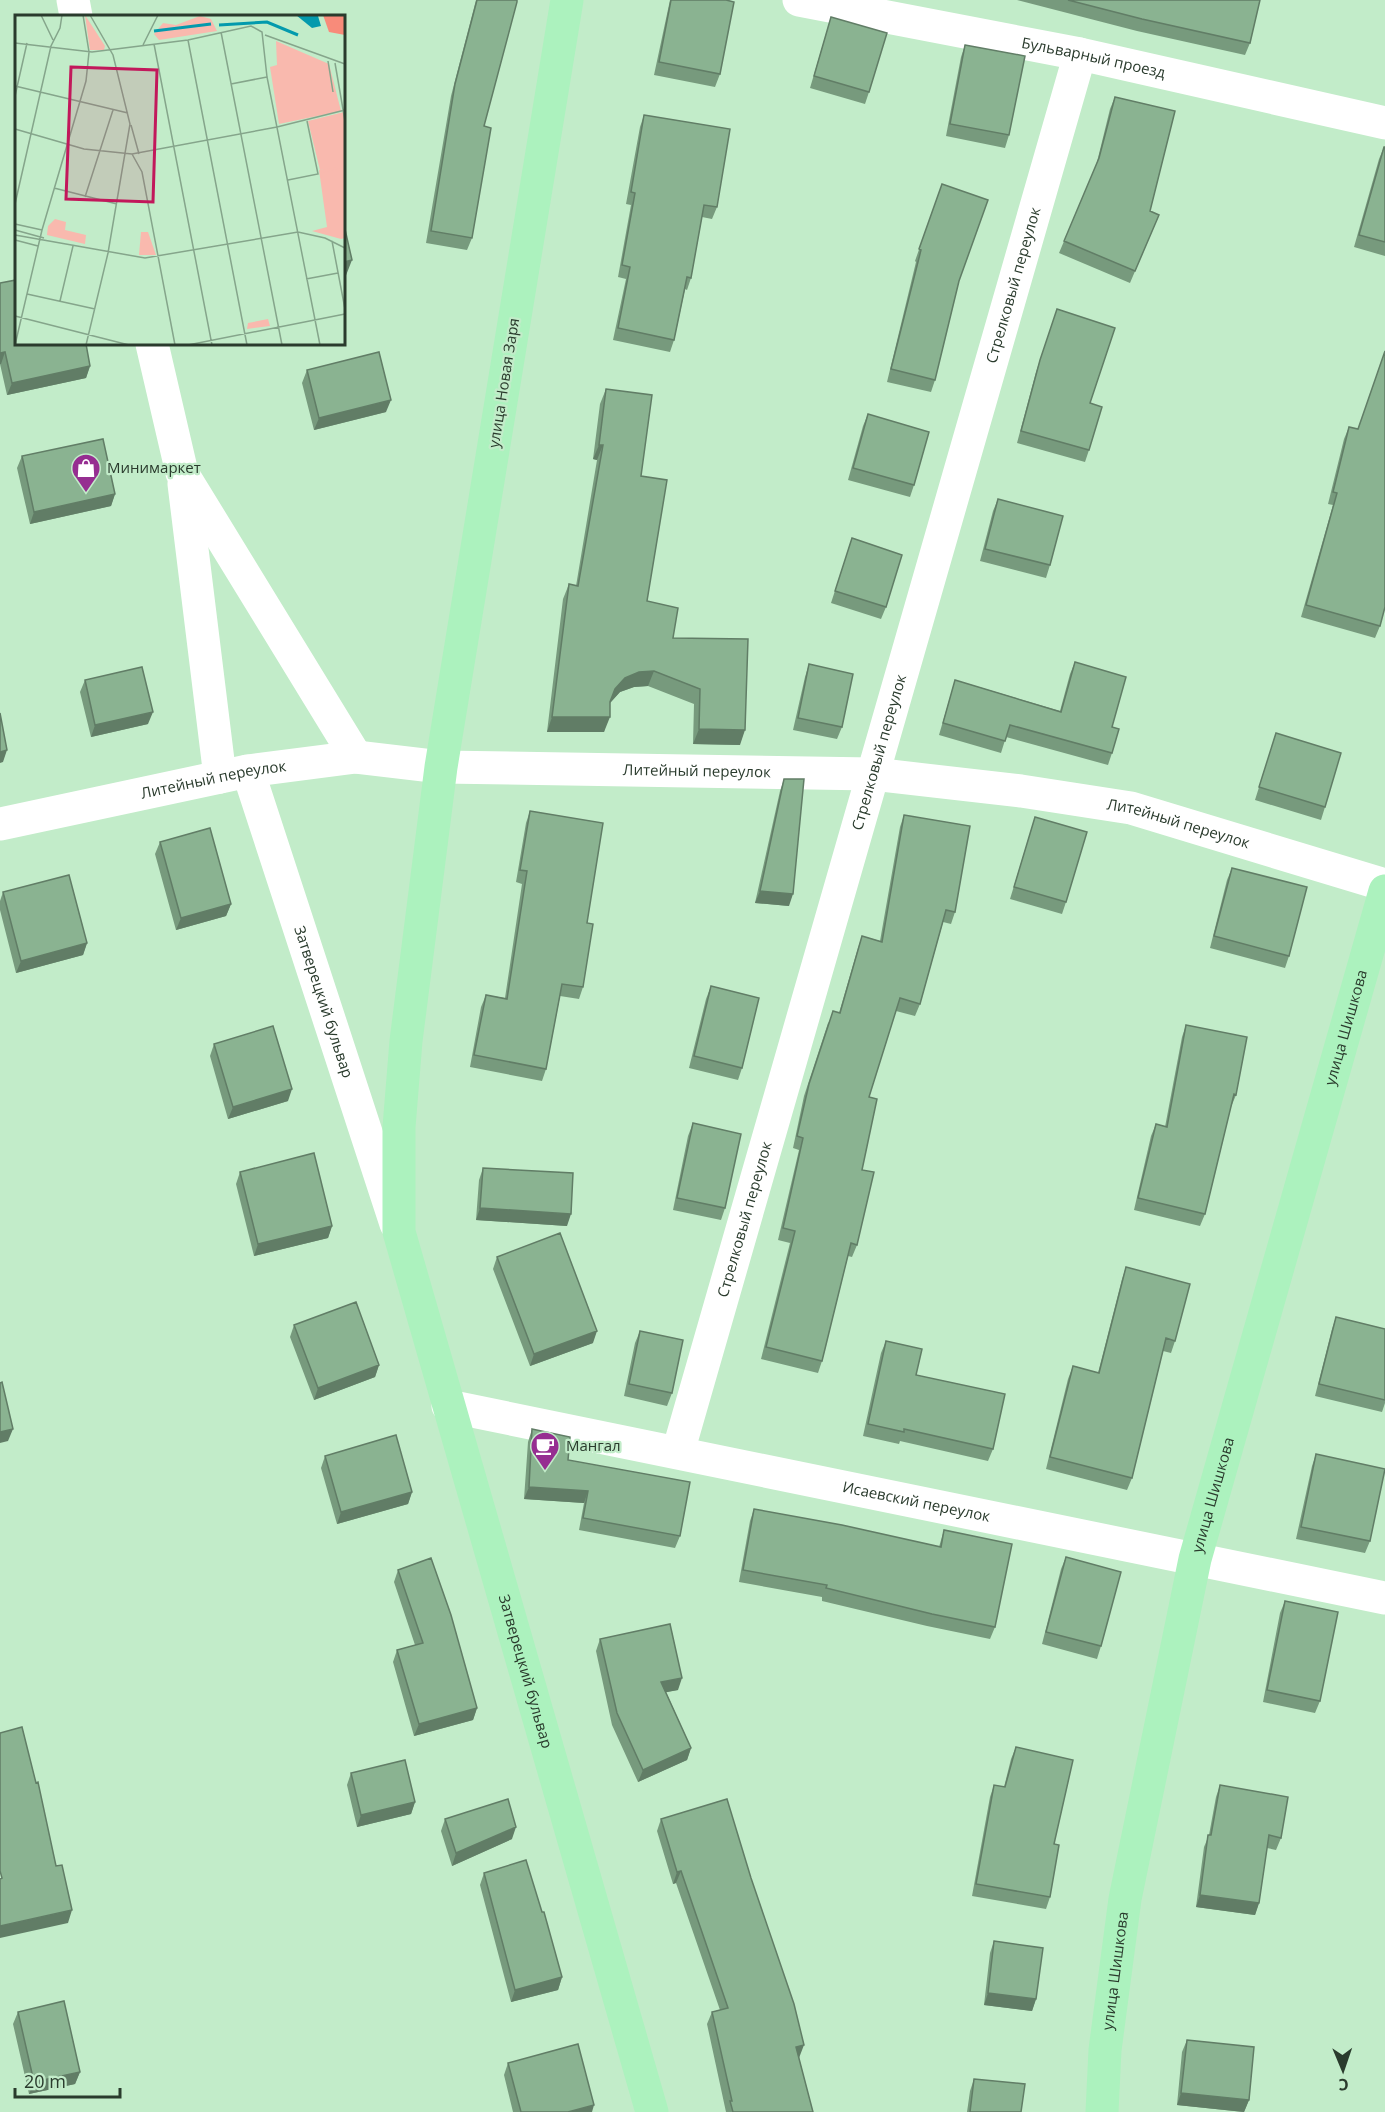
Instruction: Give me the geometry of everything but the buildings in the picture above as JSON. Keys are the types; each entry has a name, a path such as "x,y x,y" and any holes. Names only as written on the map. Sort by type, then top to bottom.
{"main road":[{"name":"улица Новая Заря","path":"441,767 567,0"},
{"name":"Затверецкий бульвар","path":"441,767 406,1041 399,1127 399,1232 652,2112"},
{"name":"улица Шишкова","path":"1102,2112 1104,2050 1126,1888 1195,1559 1385,891"}],"street":[{"path":"73,0 76,15"},
{"name":"Бульварный проезд","path":"799,0 1080,54 1385,123"},
{"name":"Стрелковый переулок","path":"678,1452 1080,54"},
{"name":"Затверецкий бульвар","path":"152,345 182,473 234,774 399,1232"},
{"name":"Затверецкий бульвар","path":"182,473 356,757"},
{"name":"Литейный переулок","path":"0,824 234,774 356,757 441,767 873,774 1021,791 1131,808 1385,885"},
{"name":"Исаевский переулок","path":"448,1406 1385,1598"}],"place":[{"name":"Минимаркет","path":"86,494"},
{"name":"Мангал","path":"545,1472"}]}
